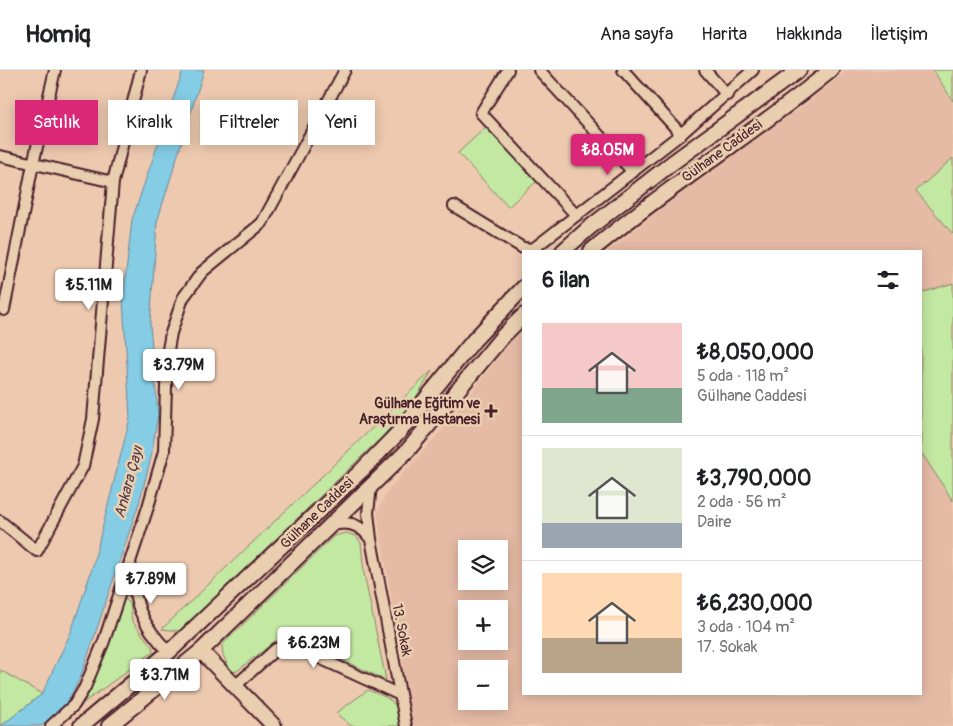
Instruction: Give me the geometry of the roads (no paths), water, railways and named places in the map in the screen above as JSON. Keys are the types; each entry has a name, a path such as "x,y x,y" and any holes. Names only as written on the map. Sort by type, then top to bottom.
{"main road":[{"name":"Gülhane Caddesi","path":"564,250 589,228 672,163 799,70"},
{"name":"Gülhane Caddesi","path":"592,250 651,202 806,91 831,70"},
{"name":"Gülhane Caddesi","path":"74,726 85,722 169,652 253,575 399,432 474,340 522,289"},
{"name":"Gülhane Caddesi","path":"109,726 201,651 371,485 424,432 502,337 522,317"},
{"path":"201,651 274,726"}],"street":[{"path":"4,310 33,164 55,70"},
{"path":"0,520 37,551 83,466 93,418 113,182 140,70"},
{"path":"51,726 74,705 85,687 104,641 148,506 164,451 167,355 171,333 183,298 202,272 262,222 345,70"},
{"path":"508,70 482,112 576,215"},
{"path":"539,70 633,172"},
{"path":"623,70 681,134"},
{"path":"705,70 727,95"},
{"path":"454,206 523,248 533,249 681,134 753,70"},
{"path":"0,156 113,182"},
{"name":"13. Sokak","path":"371,485 368,513 371,539 406,726"},
{"path":"328,527 346,522 354,524 363,529 371,539"},
{"path":"130,559 135,596 143,620 153,636 169,652"},
{"path":"234,687 276,649 294,646 400,695"}],"water":[{"path":"183,70 204,70 190,115 190,100 173,100"},
{"name":"Ankara Çayı","path":"158,145 181,145 157,222 150,325 158,414 151,458 139,503 81,676 70,698 53,718 40,726 1,726 42,694 71,632 92,569 130,418 123,299 132,220"}],"place":[{"name":"Gülhane Eğitim ve Araştırma Hastanesi","path":"491,411"}]}
